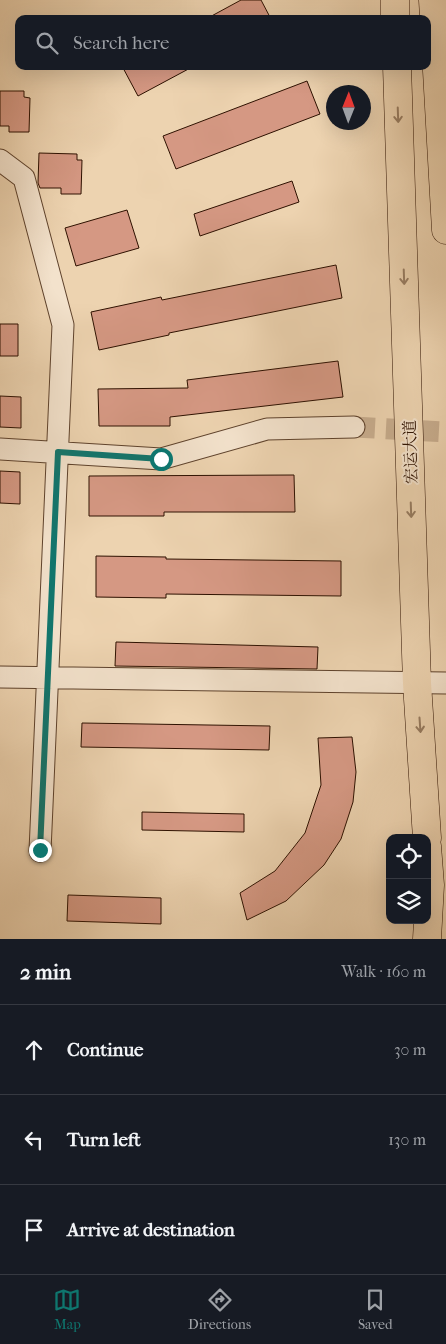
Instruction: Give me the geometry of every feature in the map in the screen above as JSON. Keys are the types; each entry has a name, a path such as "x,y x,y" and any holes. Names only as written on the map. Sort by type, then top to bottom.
{"main road":[{"path":"395,0 395,15"},
{"path":"433,0 446,230"},
{"name":"宏运大道","path":"397,70 417,683 427,834"},
{"path":"427,934 430,879"}],"street":[{"path":"0,160 24,178 63,325 40,850"},
{"path":"0,449 161,459 267,429 354,426"},
{"path":"0,677 446,683"}],"building":[{"path":"241,0 261,0 269,15 213,15"},
{"path":"124,70 187,70 138,96"},
{"path":"307,81 320,114 176,169 163,136"},
{"path":"0,91 24,91 24,97 30,98 29,132 9,132 9,126 0,126"},
{"path":"39,153 77,154 77,160 82,160 81,194 61,194 61,188 40,188 38,183"},
{"path":"292,181 299,202 200,236 194,214"},
{"path":"127,210 139,248 76,266 65,228"},
{"path":"336,265 342,298 169,333 169,335 99,350 91,312 161,297 162,300"},
{"path":"0,324 18,324 18,356 0,356"},
{"path":"338,361 343,397 170,417 170,426 99,426 98,389 188,388 187,380"},
{"path":"0,396 21,397 21,428 0,427"},
{"path":"0,471 20,472 20,504 0,503"},
{"path":"294,475 295,512 164,512 164,516 89,516 89,476"},
{"path":"96,556 166,557 166,559 341,561 341,596 166,594 166,598 96,597"},
{"path":"116,642 318,647 317,669 115,666"},
{"path":"82,723 270,726 269,750 81,747"},
{"path":"352,737 356,772 353,802 341,839 324,865 286,901 247,920 240,893 275,871 305,833 321,785 318,738"},
{"path":"142,812 244,814 244,832 142,830"},
{"path":"68,895 161,898 161,924 67,921"}],"tunnel":[{"path":"354,427 446,432"}],"route":[{"path":"40,850 58,452 161,459"}]}
